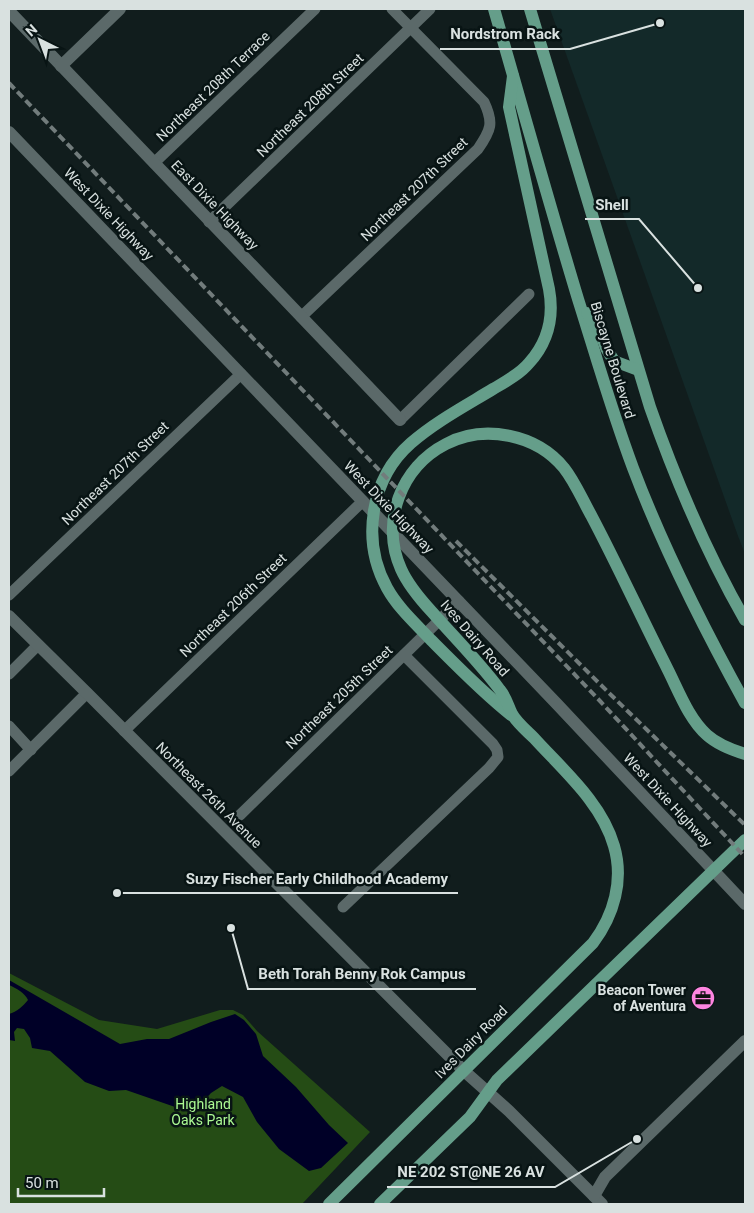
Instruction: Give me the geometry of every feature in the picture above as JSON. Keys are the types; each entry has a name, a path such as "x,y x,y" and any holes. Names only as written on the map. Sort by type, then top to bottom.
{"main road":[{"path":"61,66 120,9"},
{"name":"Biscayne Boulevard","path":"494,9 612,411 649,507 703,625 745,703"},
{"name":"Biscayne Boulevard","path":"530,9 638,370 664,448 714,563 745,620"},
{"name":"East Dixie Highway","path":"9,11 400,420"},
{"path":"513,76 508,107 549,289 552,306 550,323 539,350 529,364 512,377 423,433 398,456 378,491 372,527 377,564 386,587 402,609 449,658 494,701 514,717"},
{"name":"West Dixie Highway","path":"9,132 459,601 745,904"},
{"path":"580,303 602,337 611,357 617,363 638,370"},
{"name":"Ives Dairy Road","path":"329,1204 593,943 608,919 617,888 617,856 601,816 575,784 514,717 502,692 418,596 404,576 395,550 393,522 396,504 403,486 419,463 448,442 466,436 481,434 505,435 524,440 542,449 565,469 594,521 696,723 707,736 735,751 745,753"},
{"name":"Northeast 26th Avenue","path":"9,616 463,1070 509,1111 595,1202"},
{"path":"380,1204 470,1117 497,1080 680,904 739,850 745,840"},
{"path":"595,1202 605,1176 745,1042"}],"street":[{"name":"Northeast 208th Terrace","path":"154,163 315,9"},
{"path":"392,9 412,28"},
{"name":"Northeast 208th Street","path":"210,222 430,9"},
{"name":"Northeast 207th Street","path":"301,317 478,148 489,133 491,115 484,102 412,28"},
{"path":"400,420 529,294"},
{"name":"Northeast 207th Street","path":"9,595 241,374"},
{"name":"Northeast 206th Street","path":"124,731 363,501"},
{"name":"Northeast 205th Street","path":"240,815 459,601"},
{"path":"9,674 38,645"},
{"path":"343,907 489,768 498,757 494,744 404,655"},
{"path":"9,771 87,693"},
{"path":"9,726 31,750"}],"shaded area":[{"path":"550,9 745,9 745,554 738,536"}],"green space":[{"name":"Highland Oaks Park","path":"9,973 99,1020 157,1029 220,1010 233,1010 243,1015 257,1031 370,1132 302,1204 9,1204"}],"water":[{"path":"9,980 120,1044 147,1039 169,1039 235,1014 244,1020 256,1034 263,1056 296,1087 329,1125 348,1143 321,1168 309,1171 279,1149 257,1122 243,1097 222,1086 211,1093 200,1105 178,1108 126,1090 109,1091 85,1082 50,1051 32,1048 30,1038 24,1029 17,1028 14,1032 15,1041 9,1040 9,1014 15,1012 28,1000 23,993 9,985"}],"railway":[{"path":"9,83 600,701 745,857"},
{"path":"456,541 745,825"}],"place":[{"name":"Nordstrom Rack","path":"660,23"},
{"name":"Shell","path":"698,288"},
{"name":"Suzy Fischer Early Childhood Academy","path":"117,893"},
{"name":"Beth Torah Benny Rok Campus","path":"231,928"},
{"name":"Beacon Tower of Aventura","path":"703,998"},
{"name":"NE 202 ST@NE 26 AV","path":"637,1139"}]}
